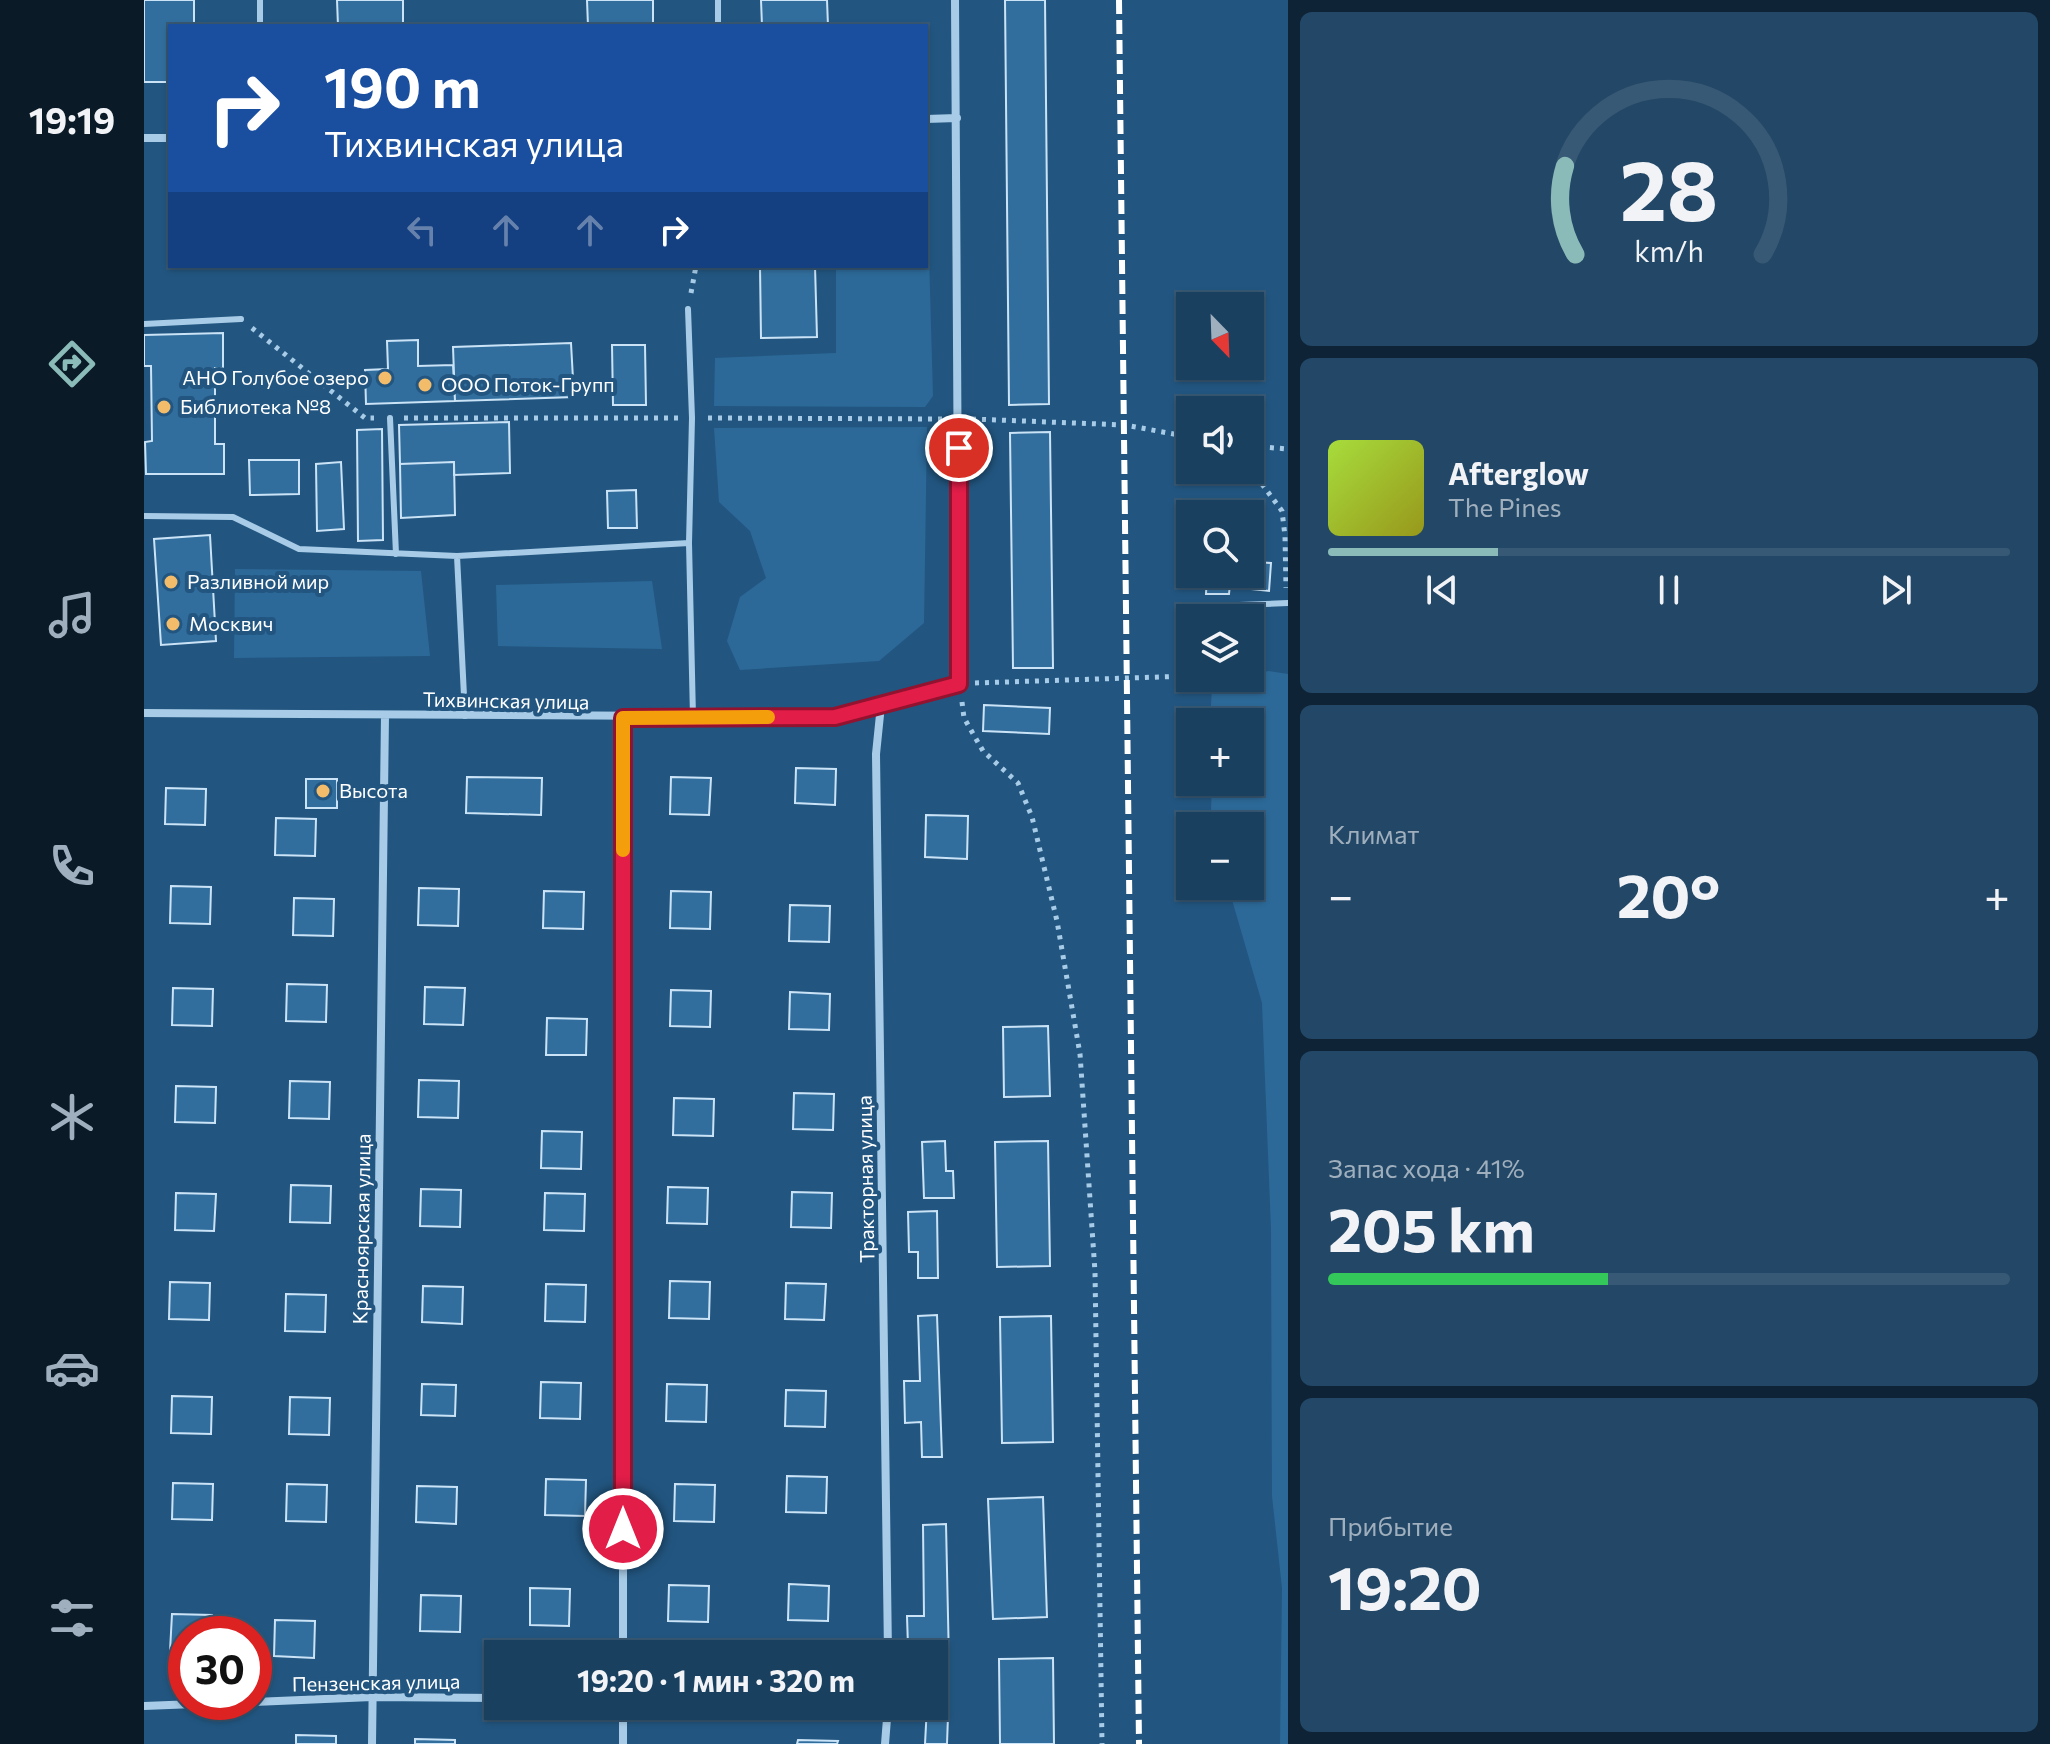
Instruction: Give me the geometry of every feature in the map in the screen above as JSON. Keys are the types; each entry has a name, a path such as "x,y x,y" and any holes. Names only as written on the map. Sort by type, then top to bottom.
{"street":[{"path":"955,0 959,684"},
{"path":"928,119 957,118"},
{"path":"144,138 168,138"},
{"name":"Тихвинская улица","path":"144,713 835,717 959,684"},
{"name":"Тракторная улица","path":"881,705 876,754 888,1640"},
{"name":"Красноярская улица","path":"372,1744 385,715"},
{"path":"623,718 623,1640"},
{"name":"Пензенская улица","path":"272,1701 372,1697 484,1698"},
{"path":"144,1706 168,1705"},
{"path":"623,1720 623,1744"},
{"path":"885,1744 887,1720"}],"lane":[{"path":"260,0 260,24"},
{"path":"718,0 718,24"},
{"path":"688,309 692,418 689,543 693,717"},
{"path":"144,324 241,319"},
{"path":"390,418 396,554"},
{"path":"144,516 233,517 299,549 396,554 457,556 689,543"},
{"path":"457,556 465,716"},
{"path":"1264,605 1287,604"}],"path":[{"path":"688,309 696,268"},
{"path":"241,319 365,418 959,419 1125,425 1176,434"},
{"path":"1264,447 1288,449"},
{"path":"1262,484 1282,511 1287,604"},
{"path":"1102,1744 1095,1272 1080,1054 1057,921 1032,817 1018,783 983,751 964,718 959,684 1176,676"}],"shaded area":[{"path":"928,220 933,396 925,407 714,406 715,358 836,353 836,268 928,268"},
{"path":"927,427 924,623 879,661 740,670 727,641 740,597 766,578 750,531 719,502 714,428"},
{"path":"235,569 421,571 430,656 234,658"},
{"path":"652,581 662,649 498,646 496,585"},
{"path":"1264,672 1288,674 1288,1744 1280,1744 1282,1588 1272,1496 1271,1229 1262,1003 1232,900 1264,900 1264,812 1211,811 1212,796 1264,796 1264,708 1211,708 1212,692 1264,692"}],"building":[{"path":"144,0 194,0 194,24 168,24 168,82 144,82"},
{"path":"337,0 403,0 403,24 338,24"},
{"path":"587,0 653,0 653,24 588,24"},
{"path":"761,0 827,0 828,24 762,24"},
{"path":"1005,0 1045,0 1049,404 1009,405"},
{"path":"760,268 815,268 817,337 761,338"},
{"path":"223,333 223,368 215,368 215,444 224,444 224,474 146,474 145,442 152,441 151,366 144,366 144,335"},
{"path":"418,340 418,366 453,365 455,401 366,404 365,370 388,369 387,341"},
{"path":"571,343 574,397 455,401 453,347"},
{"path":"612,345 645,345 646,405 613,405"},
{"path":"509,422 510,473 454,475 454,462 400,464 399,425"},
{"path":"382,429 383,540 358,541 357,430"},
{"path":"1050,432 1053,668 1013,668 1010,433"},
{"path":"249,460 299,460 299,494 250,495"},
{"path":"341,462 344,529 317,531 316,464"},
{"path":"454,462 455,515 401,518 400,464"},
{"path":"636,490 637,528 608,528 607,491"},
{"path":"210,535 216,641 161,645 154,539"},
{"path":"1264,563 1271,563 1269,591 1252,589 1264,588"},
{"path":"1206,588 1230,588 1229,594 1206,594"},
{"path":"984,705 1050,708 1049,734 983,731"},
{"path":"796,768 836,769 835,805 795,803"},
{"path":"467,777 542,778 541,815 466,813"},
{"path":"671,777 711,778 709,815 670,814"},
{"path":"306,779 337,779 337,808 306,808"},
{"path":"166,788 206,789 205,825 165,824"},
{"path":"926,815 968,816 967,859 925,857"},
{"path":"276,818 316,819 315,856 275,855"},
{"path":"171,886 211,887 210,924 170,923"},
{"path":"419,888 459,889 458,926 418,925"},
{"path":"544,891 584,892 583,929 543,928"},
{"path":"671,891 711,892 710,929 670,928"},
{"path":"294,898 334,899 333,936 293,935"},
{"path":"790,905 830,906 829,942 789,941"},
{"path":"287,984 327,985 326,1022 286,1021"},
{"path":"425,987 465,988 463,1025 424,1024"},
{"path":"173,988 213,989 212,1026 172,1025"},
{"path":"671,990 711,991 710,1027 670,1026"},
{"path":"790,992 830,994 829,1030 789,1029"},
{"path":"547,1018 587,1019 586,1055 546,1055"},
{"path":"1048,1026 1050,1096 1004,1097 1003,1027"},
{"path":"419,1080 459,1081 458,1118 418,1117"},
{"path":"290,1081 330,1082 329,1119 289,1118"},
{"path":"176,1086 216,1087 215,1123 175,1122"},
{"path":"794,1093 834,1094 833,1130 793,1129"},
{"path":"674,1098 714,1099 713,1136 673,1135"},
{"path":"542,1131 582,1132 581,1169 541,1168"},
{"path":"945,1141 946,1171 953,1171 954,1198 924,1198 922,1142"},
{"path":"1048,1141 1050,1266 997,1267 995,1142"},
{"path":"291,1185 331,1186 330,1223 290,1222"},
{"path":"668,1187 708,1188 707,1224 667,1223"},
{"path":"421,1189 461,1190 460,1227 420,1226"},
{"path":"792,1192 832,1193 831,1228 791,1227"},
{"path":"176,1193 216,1194 214,1231 175,1230"},
{"path":"545,1193 585,1194 584,1231 544,1230"},
{"path":"937,1211 938,1278 918,1278 918,1252 909,1252 908,1212"},
{"path":"670,1281 710,1282 709,1319 669,1318"},
{"path":"170,1282 210,1283 209,1320 169,1319"},
{"path":"786,1283 826,1284 824,1320 785,1319"},
{"path":"546,1284 586,1285 585,1322 545,1321"},
{"path":"423,1286 463,1287 462,1324 422,1322"},
{"path":"286,1294 326,1295 325,1332 285,1331"},
{"path":"937,1315 942,1457 922,1457 921,1422 905,1423 904,1381 920,1381 918,1316"},
{"path":"1051,1316 1053,1442 1002,1443 1000,1317"},
{"path":"541,1382 581,1383 580,1419 540,1418"},
{"path":"422,1384 456,1385 455,1416 421,1415"},
{"path":"667,1384 707,1385 706,1422 666,1421"},
{"path":"786,1390 826,1391 825,1427 785,1426"},
{"path":"172,1396 212,1397 211,1434 171,1433"},
{"path":"290,1397 330,1398 329,1435 289,1434"},
{"path":"787,1476 827,1477 826,1513 786,1512"},
{"path":"546,1479 586,1480 585,1516 545,1515"},
{"path":"173,1483 213,1484 212,1520 172,1519"},
{"path":"287,1484 327,1485 326,1522 286,1521"},
{"path":"675,1484 715,1485 714,1522 674,1521"},
{"path":"417,1486 457,1487 456,1524 416,1522"},
{"path":"1043,1497 1047,1617 993,1619 988,1499"},
{"path":"946,1524 949,1662 948,1640 908,1640 907,1616 924,1616 923,1525"},
{"path":"789,1584 829,1586 828,1621 788,1620"},
{"path":"669,1585 709,1586 708,1622 668,1621"},
{"path":"530,1588 570,1589 569,1626 530,1625"},
{"path":"421,1595 461,1596 460,1632 420,1631"},
{"path":"172,1614 212,1615 212,1616"},
{"path":"275,1620 315,1621 314,1658 274,1656"},
{"path":"1053,1658 1054,1744 1000,1744 999,1659"},
{"path":"926,1720 948,1720 947,1744 925,1744"},
{"path":"296,1735 336,1736 336,1744 296,1744"},
{"path":"415,1739 455,1740 455,1744 415,1744"},
{"path":"798,1740 838,1741 837,1744 797,1744"}],"railway":[{"path":"1119,0 1139,1744"}],"slow traffic":[{"path":"623,850 623,718 768,717"}],"place":[{"name":"АНО Голубое озеро","path":"385,378"},
{"name":"ООО Поток-Групп","path":"425,385"},
{"name":"Библиотека №8","path":"164,407"},
{"name":"Разливной мир","path":"171,582"},
{"name":"Москвич","path":"173,624"},
{"name":"Высота","path":"323,791"}],"route":[{"path":"623,1529 623,718 835,717 959,684 959,448"}]}
